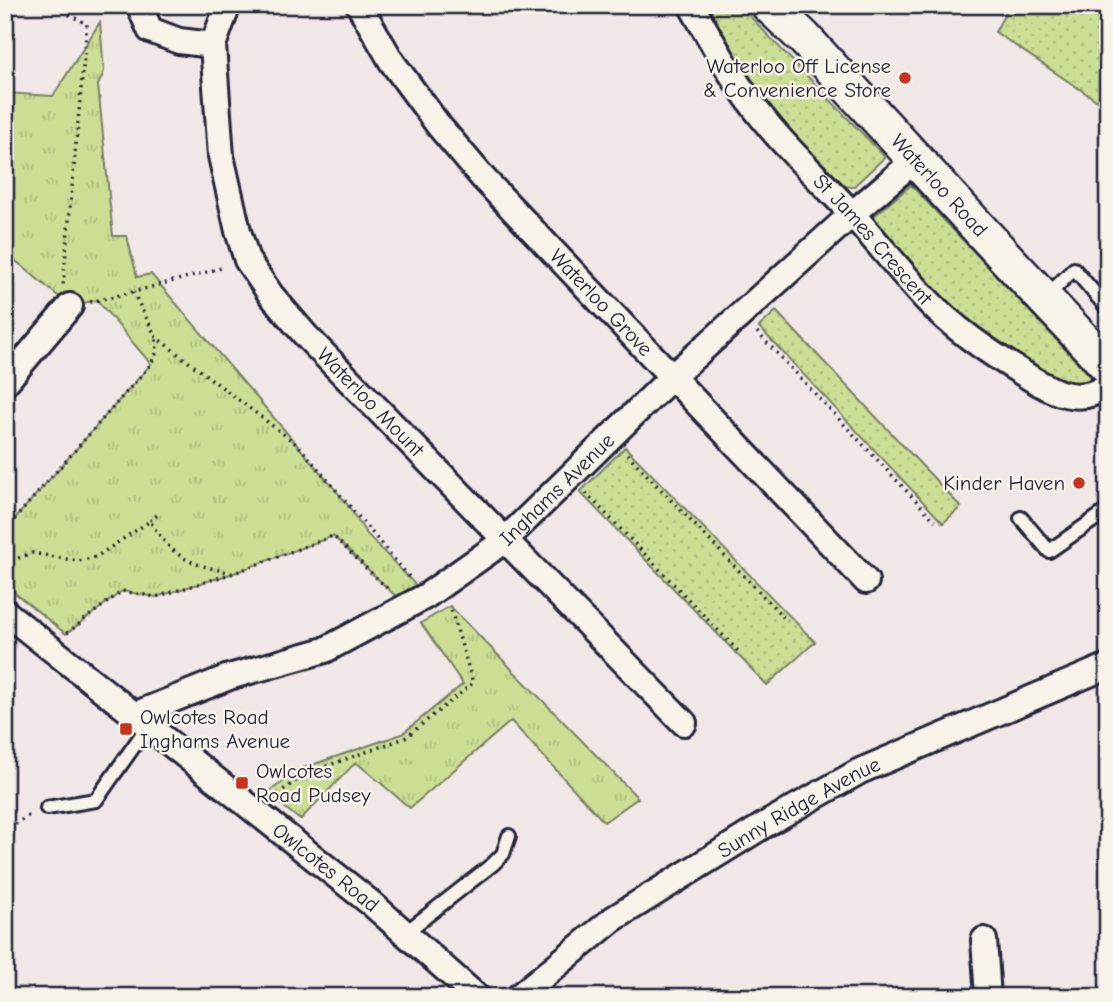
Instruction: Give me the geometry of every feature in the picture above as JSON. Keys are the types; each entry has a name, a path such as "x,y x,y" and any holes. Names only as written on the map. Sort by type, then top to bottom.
{"main road":[{"name":"Waterloo Road","path":"769,5 804,38 1108,366"}],"street":[{"path":"139,5 150,30 179,41 213,45"},
{"name":"Waterloo Mount","path":"228,5 213,45 221,156 247,260 271,295 307,337 684,723"},
{"name":"Waterloo Grove","path":"359,5 392,62 439,126 483,178 866,581"},
{"name":"St James Crescent","path":"691,5 718,53 766,123 852,214 926,300 954,326 991,354 1040,384 1070,396 1097,393 1108,385"},
{"name":"Inghams Avenue","path":"141,720 229,677 325,650 426,596 504,541 673,376 915,160"},
{"path":"5,383 70,306"},
{"name":"Owlcotes Road","path":"5,612 372,904 478,997"},
{"name":"Sunny Ridge Avenue","path":"518,997 613,919 765,824 860,771 1108,666"},
{"path":"984,940 988,997"}],"lane":[{"path":"1044,299 1074,269 1108,309"},
{"path":"1021,518 1049,551 1108,510"},
{"path":"47,808 96,800 141,720"},
{"path":"405,933 494,864 503,854 509,836"}],"path":[{"path":"50,5 87,24 62,283 70,306 133,292 247,260"},
{"path":"5,530 152,364 158,352 156,337 133,292"},
{"path":"741,315 935,521"},
{"path":"156,337 299,446 426,596 473,683 405,738 307,773 254,811"},
{"path":"611,437 787,621"},
{"path":"570,476 738,651"},
{"path":"5,563 32,553 78,561 96,557 160,513"},
{"path":"150,521 162,541 180,557 234,573"},
{"path":"50,647 122,591 156,597 234,573 333,536 426,596"},
{"path":"5,834 29,815 47,808"}],"green space":[{"path":"703,5 739,5 885,157 853,187 841,186 791,134 755,91"},
{"path":"998,5 1108,5 1108,108 995,32 1006,12"},
{"path":"100,22 104,72 98,85 113,236 127,236 137,277 151,274 345,501 366,533 426,596 407,607 333,536 234,573 156,597 122,591 66,634 5,585 5,530 151,364 97,300 70,306 5,252 5,93 53,96"},
{"path":"911,185 1094,380 1086,387 1062,384 975,334 872,226 873,217"},
{"path":"776,311 961,507 943,523 759,327"},
{"path":"625,447 815,642 767,685 580,492"},
{"path":"450,606 638,798 604,822 511,721 410,808 356,762 300,820 267,793 303,768 402,734 463,684 421,623"}],"place":[{"name":"Waterloo Off License & Convenience Store","path":"905,78"},
{"name":"Kinder Haven","path":"1079,483"},
{"name":"Owlcotes Road Inghams Avenue","path":"126,729"},
{"name":"Owlcotes Road Pudsey","path":"242,783"}]}
